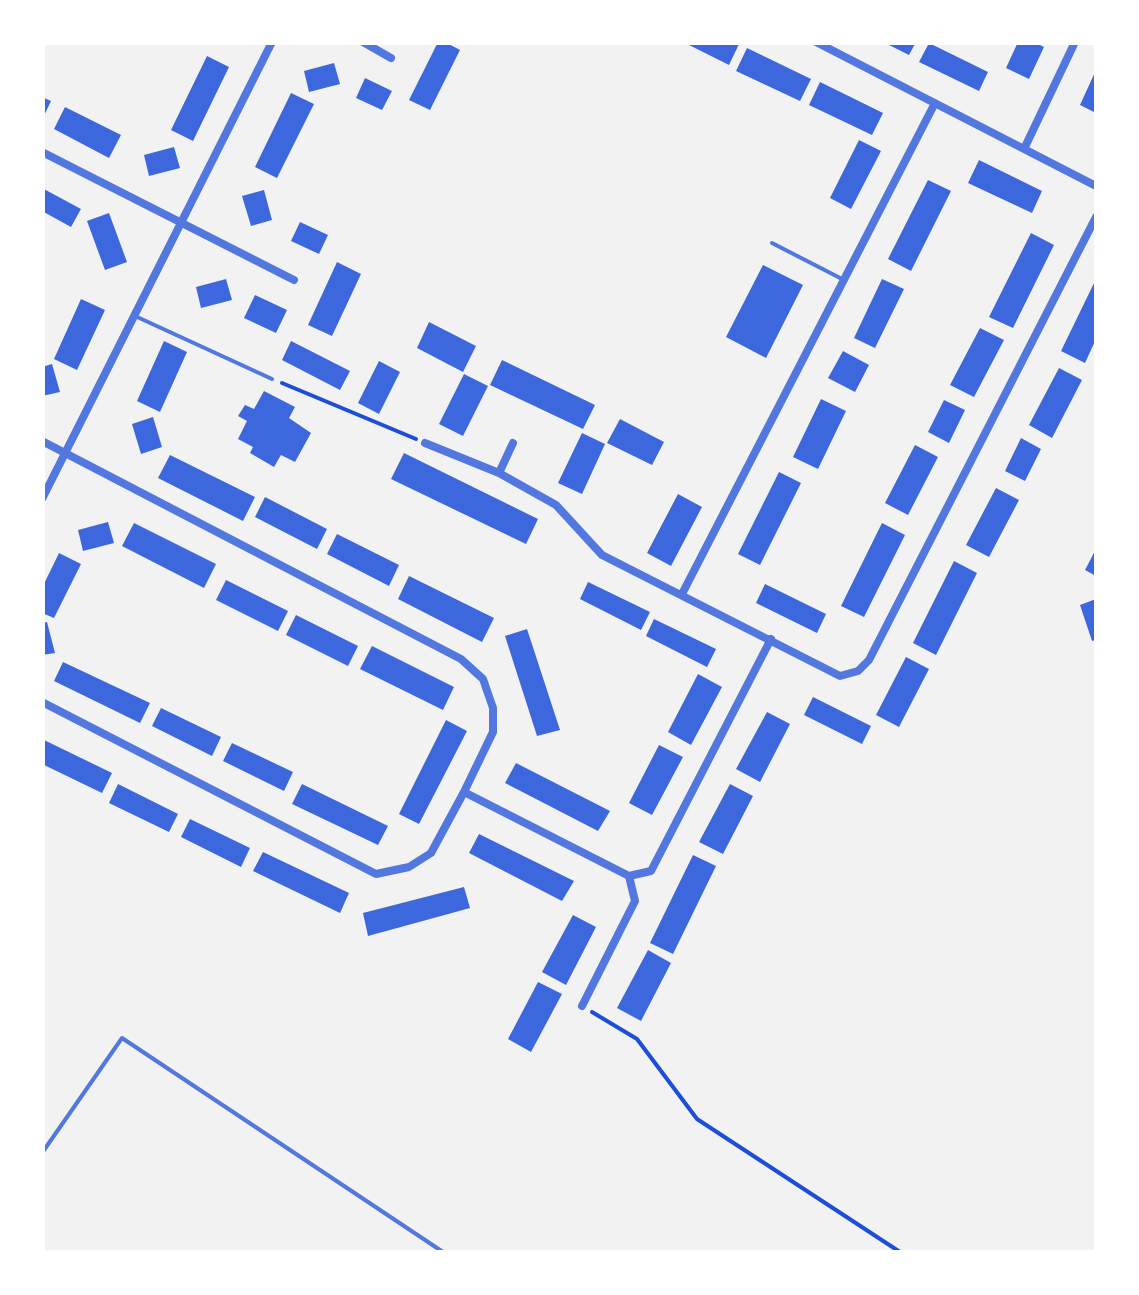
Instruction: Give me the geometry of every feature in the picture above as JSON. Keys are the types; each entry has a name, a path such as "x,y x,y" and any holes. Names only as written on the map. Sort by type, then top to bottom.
{"street":[{"path":"42,498 272,42"},
{"path":"363,42 391,58"},
{"path":"816,42 1096,186"},
{"path":"1024,149 1075,42"},
{"path":"682,594 934,103"},
{"path":"42,152 294,280"},
{"path":"425,443 499,473 556,505 602,555 840,676 858,671 869,660 1096,217"},
{"path":"42,442 462,659 483,679 494,708 493,732 432,853 409,867 376,874 42,702"},
{"path":"499,473 513,444"},
{"path":"464,792 629,876 651,871 771,639"},
{"path":"582,1006 634,901 629,876"}],"lane":[{"path":"772,243 844,280"},
{"path":"135,316 272,379"},
{"path":"42,1154 122,1038 443,1252"}],"path":[{"path":"272,379 425,443"},
{"path":"582,1006 637,1039 697,1120 900,1252"}],"building":[{"path":"438,42 460,50 430,110 409,100"},
{"path":"683,42 740,42 729,65"},
{"path":"883,42 916,42 909,55"},
{"path":"1018,42 1034,42 1044,47 1029,79 1006,68"},
{"path":"929,43 988,72 979,91 919,62"},
{"path":"747,48 811,79 800,101 736,71"},
{"path":"207,56 229,67 193,141 171,130"},
{"path":"334,63 340,84 309,92 304,71"},
{"path":"1096,70 1096,113 1080,105"},
{"path":"365,78 392,91 382,110 356,98"},
{"path":"820,82 883,113 872,135 809,105"},
{"path":"291,93 314,104 277,178 255,167"},
{"path":"42,97 51,101 42,120"},
{"path":"65,107 121,135 109,158 54,129"},
{"path":"859,140 881,151 851,209 830,198"},
{"path":"174,147 180,168 149,176 144,155"},
{"path":"979,160 1042,191 1032,213 968,183"},
{"path":"928,180 951,191 911,271 888,259"},
{"path":"42,188 81,209 71,227 42,211"},
{"path":"264,190 272,220 251,226 242,196"},
{"path":"109,213 127,262 105,270 87,221"},
{"path":"300,222 328,235 319,254 291,241"},
{"path":"1031,233 1054,245 1013,328 989,317"},
{"path":"337,262 361,274 332,336 308,325"},
{"path":"763,265 803,285 766,358 726,337"},
{"path":"226,279 232,300 201,308 196,287"},
{"path":"882,279 904,289 875,348 854,338"},
{"path":"1096,279 1096,339 1085,363 1061,351"},
{"path":"255,295 287,310 276,333 244,318"},
{"path":"81,299 105,310 77,370 54,359"},
{"path":"429,322 476,346 463,372 417,348"},
{"path":"980,328 1004,340 974,397 950,385"},
{"path":"164,341 187,352 160,412 137,401"},
{"path":"291,341 350,371 340,390 282,360"},
{"path":"843,351 869,365 855,392 828,378"},
{"path":"502,360 595,405 583,429 490,385"},
{"path":"379,361 400,372 379,414 358,403"},
{"path":"52,364 60,392 42,396 42,367"},
{"path":"1059,368 1082,380 1052,438 1029,425"},
{"path":"464,374 488,386 463,436 439,424"},
{"path":"264,391 295,407 289,418 311,433 295,462 281,455 274,467 250,453 253,447 238,439 247,421 238,416 245,405 254,409"},
{"path":"821,399 846,411 818,469 793,457"},
{"path":"944,400 965,410 949,443 928,432"},
{"path":"153,417 162,447 141,454 132,424"},
{"path":"620,419 664,442 652,465 607,443"},
{"path":"582,433 605,444 582,494 558,483"},
{"path":"1021,438 1041,449 1025,481 1005,471"},
{"path":"915,445 938,457 908,515 885,503"},
{"path":"404,453 538,519 526,544 391,479"},
{"path":"170,455 255,497 243,521 158,478"},
{"path":"779,472 801,483 760,565 738,554"},
{"path":"996,488 1019,500 989,557 966,545"},
{"path":"678,494 702,507 671,566 647,553"},
{"path":"265,497 327,529 317,549 255,517"},
{"path":"108,522 114,543 83,551 78,530"},
{"path":"134,523 216,564 204,588 122,546"},
{"path":"882,523 905,535 864,617 841,606"},
{"path":"337,534 399,565 389,586 327,554"},
{"path":"1096,549 1096,576 1085,570"},
{"path":"59,553 81,564 54,618 42,613 42,588"},
{"path":"954,561 977,573 936,655 913,643"},
{"path":"409,576 494,618 482,642 398,599"},
{"path":"226,580 288,611 278,631 216,600"},
{"path":"588,582 650,612 641,630 580,599"},
{"path":"765,584 826,614 817,633 756,603"},
{"path":"1096,599 1096,640 1092,641 1080,605"},
{"path":"296,615 358,646 348,666 286,635"},
{"path":"654,619 716,649 707,667 646,636"},
{"path":"47,622 55,653 42,655 42,623"},
{"path":"527,629 560,730 537,736 505,636"},
{"path":"372,646 454,687 443,710 360,669"},
{"path":"906,657 929,669 899,727 876,715"},
{"path":"63,662 150,703 140,723 54,681"},
{"path":"698,674 722,687 691,745 668,732"},
{"path":"813,697 871,726 862,744 804,715"},
{"path":"161,708 221,737 212,756 152,726"},
{"path":"767,712 790,724 760,782 736,769"},
{"path":"446,720 467,731 419,824 399,814"},
{"path":"42,739 112,773 102,793 42,764"},
{"path":"232,743 293,772 284,791 223,761"},
{"path":"659,745 683,757 652,815 629,803"},
{"path":"516,763 610,811 598,831 505,783"},
{"path":"118,784 178,814 169,832 109,803"},
{"path":"302,784 388,826 378,845 292,804"},
{"path":"730,784 753,796 723,854 699,842"},
{"path":"190,819 250,848 241,867 181,837"},
{"path":"479,834 574,881 562,901 469,853"},
{"path":"263,852 349,893 340,913 253,871"},
{"path":"693,855 716,866 673,954 650,943"},
{"path":"464,887 470,908 368,936 363,913"},
{"path":"573,915 596,927 566,985 542,972"},
{"path":"648,950 671,963 641,1021 617,1008"},
{"path":"538,982 562,994 531,1052 508,1039"}]}
